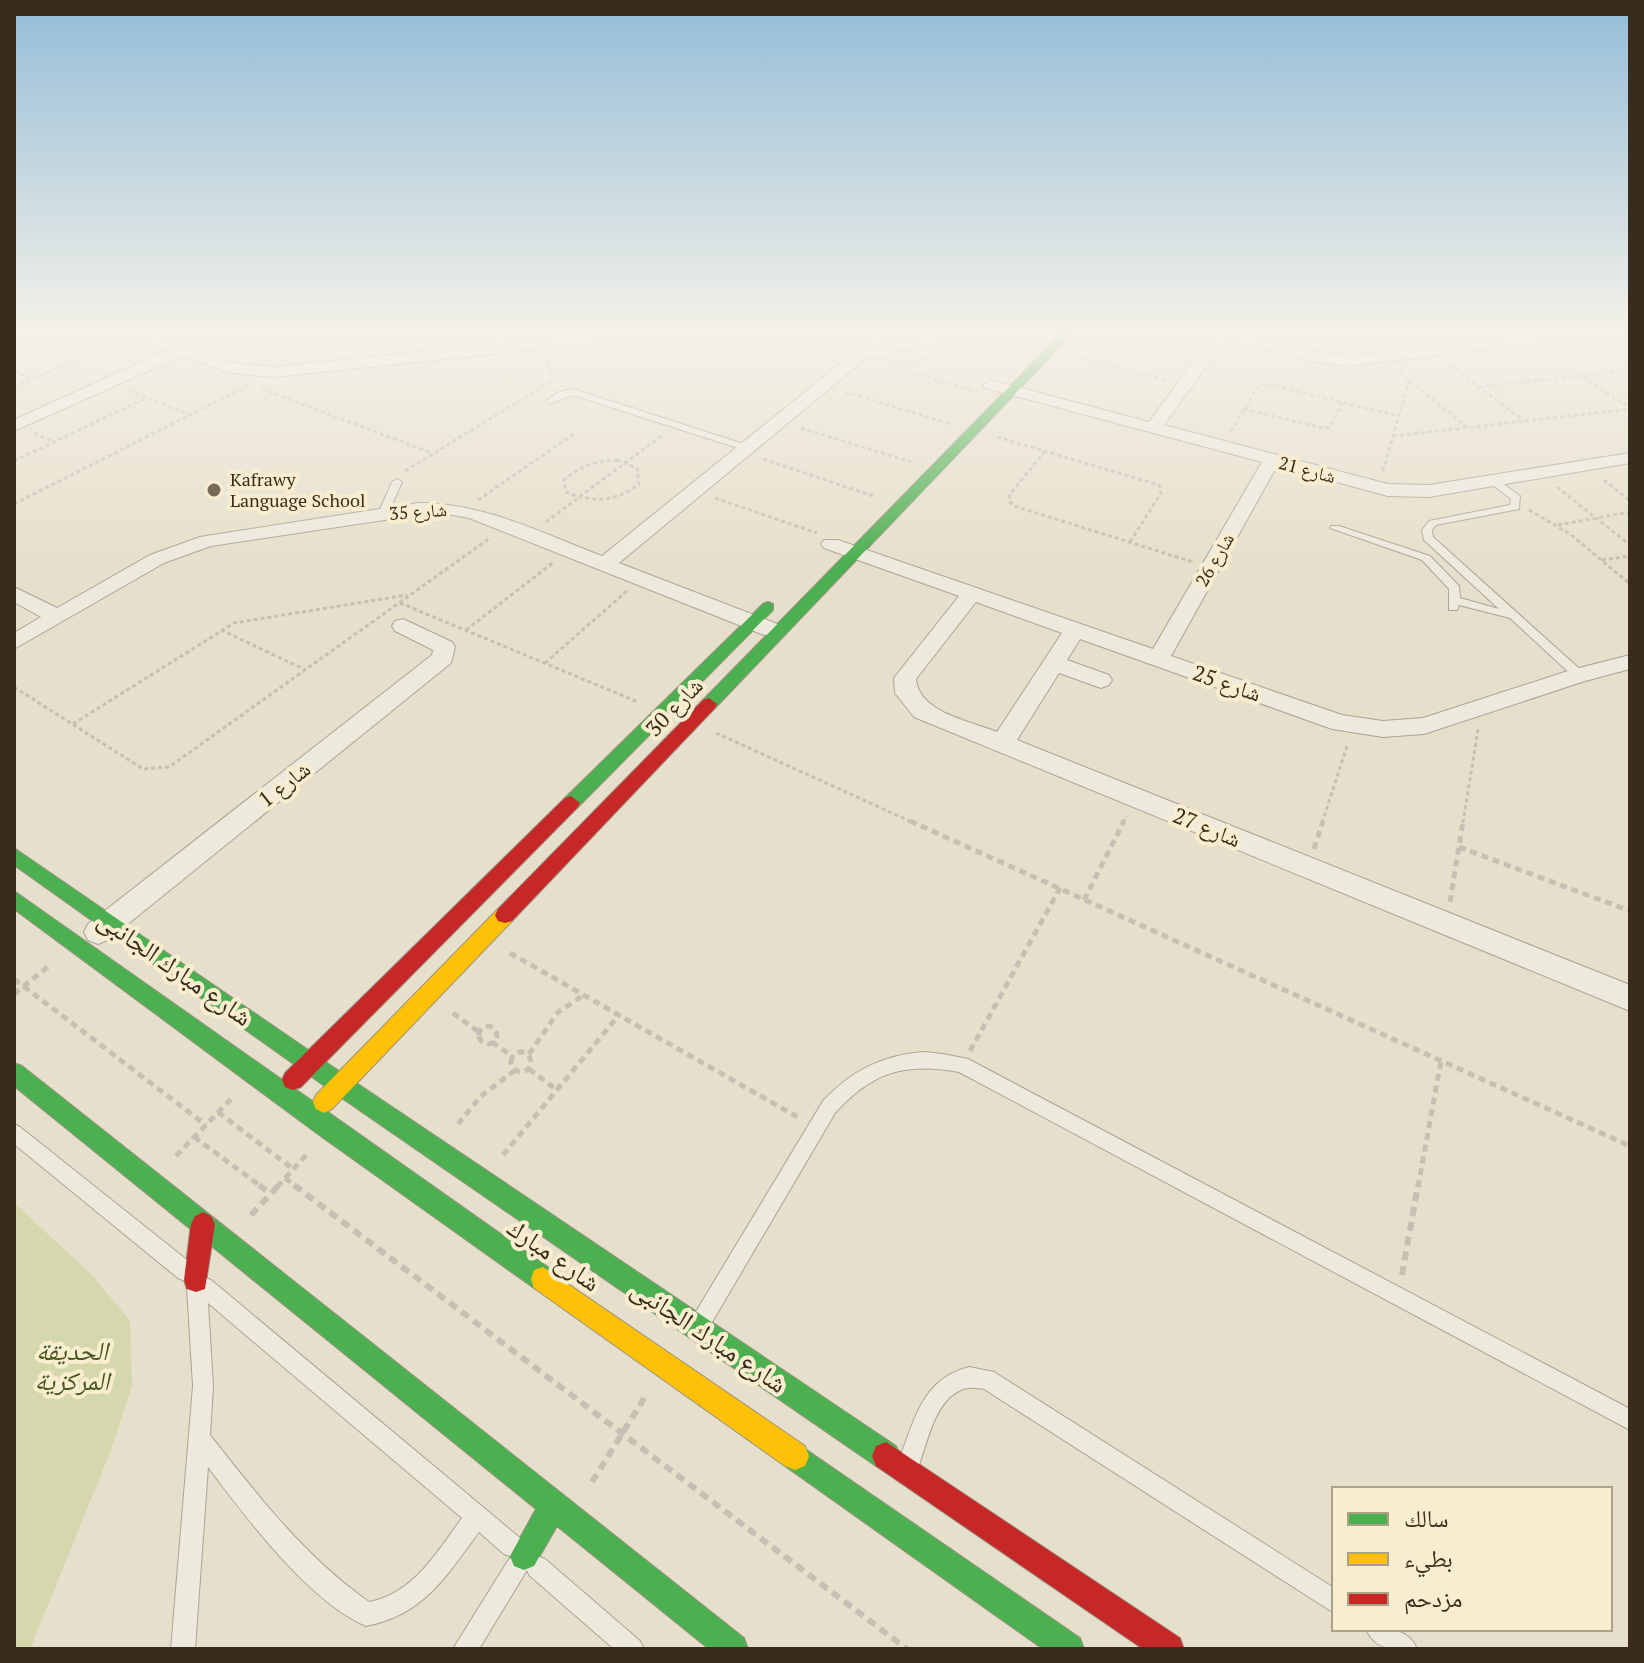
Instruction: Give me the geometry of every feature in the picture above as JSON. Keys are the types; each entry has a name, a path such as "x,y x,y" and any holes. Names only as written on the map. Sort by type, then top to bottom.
{"main road":[{"name":"شارع 30","path":"311,1115 995,409"},
{"name":"شارع 30","path":"280,1093 786,589"},
{"name":"شارع مبارك الجانبى","path":"14,855 341,1085 1169,1649"},
{"name":"شارع مبارك","path":"14,899 330,1129 1069,1649"},
{"path":"14,1073 733,1649"},
{"path":"196,1280 203,1224"},
{"path":"524,1556 554,1505"}],"street":[{"path":"14,426 52,409"},
{"path":"605,564 795,409"},
{"name":"شارع 21","path":"1080,409 1377,488 1429,491 1630,458"},
{"path":"1153,428 1167,409"},
{"name":"شارع 26","path":"1158,659 1272,460"},
{"name":"شارع 35","path":"14,642 157,559 192,545 237,535 430,508 463,510 779,632"},
{"name":"شارع 25","path":"833,542 972,594 1354,726 1411,728 1630,662"},
{"path":"14,593 57,617"},
{"name":"شارع 27","path":"972,594 905,678 906,693 922,711 1630,998"},
{"name":"شارع 1","path":"78,945 443,658 445,651 440,643 401,614"},
{"path":"1002,744 1075,630"},
{"path":"1054,663 1101,680"}],"lane":[{"path":"625,409 744,450"},
{"path":"1492,480 1516,498 1517,504 1512,508 1440,521 1427,530 1432,543 1579,675"},
{"path":"383,514 397,482"},
{"path":"1335,528 1426,558 1453,586 1454,603 1514,616"},
{"path":"698,1328 841,1093 871,1071 906,1060 943,1060 962,1065 1630,1420"},
{"path":"14,1133 196,1280 632,1649"},
{"path":"183,1649 203,1386 196,1280"},
{"path":"906,1470 944,1387 961,1376 987,1379 1332,1600"},
{"path":"200,1440 284,1543 340,1597 366,1614 399,1606 415,1594 477,1516"},
{"path":"465,1649 524,1556"},
{"path":"1381,1631 1405,1649"}],"path":[{"path":"14,461 124,409"},
{"path":"173,409 190,415"},
{"path":"14,504 203,409"},
{"path":"313,409 432,453"},
{"path":"397,482 411,466 505,409"},
{"path":"900,409 951,424"},
{"path":"1221,447 1244,409 1323,428 1330,427 1340,409"},
{"path":"1369,409 1399,416"},
{"path":"1377,488 1401,409"},
{"path":"1444,409 1468,428"},
{"path":"1507,409 1525,422"},
{"path":"1393,436 1625,409"},
{"path":"780,421 912,463"},
{"path":"529,535 676,425"},
{"path":"974,430 1159,485 1161,493 1130,542"},
{"path":"463,510 575,433"},
{"path":"744,450 877,498"},
{"path":"1045,451 1010,494 1011,504 1211,567"},
{"path":"590,462 626,462 637,468 637,487 619,496 592,501 579,497 566,492 564,481 578,467 590,462"},
{"path":"1585,465 1630,498"},
{"path":"1539,473 1630,545"},
{"path":"694,491 833,542"},
{"path":"1517,504 1557,526 1630,584"},
{"path":"1557,526 1630,512"},
{"path":"14,687 143,769 161,769 182,759 306,670 401,614 411,595 507,526"},
{"path":"466,630 569,550"},
{"path":"1602,560 1630,556"},
{"path":"545,663 641,579"},
{"path":"73,724 221,629 251,618 411,595"},
{"path":"401,614 466,630 662,712"},
{"path":"221,629 306,670"},
{"path":"1446,924 1481,707"},
{"path":"692,722 1630,1146"},
{"path":"1308,868 1354,726"},
{"path":"1084,900 1135,798"},
{"path":"1459,847 1630,911"},
{"path":"962,1065 1060,888"},
{"path":"484,937 817,1128"},
{"path":"14,994 78,945"},
{"path":"14,979 206,1125"},
{"path":"529,1054 554,1015 570,1001 584,995"},
{"path":"481,1181 619,1015"},
{"path":"483,1028 497,1029 492,1042 479,1041 479,1032 483,1028"},
{"path":"492,1042 513,1057"},
{"path":"514,1071 510,1064 513,1057 518,1053 529,1054"},
{"path":"445,1156 459,1123 469,1109 493,1085 514,1071 529,1069 532,1061 529,1054"},
{"path":"1398,1297 1441,1061"},
{"path":"529,1069 557,1090"},
{"path":"152,1181 255,1075"},
{"path":"218,1112 293,1169"},
{"path":"227,1241 330,1129"},
{"path":"194,1137 271,1194"},
{"path":"285,1178 907,1649"},
{"path":"570,1518 665,1365"}],"green space":[{"name":"الحديقة المركزية","path":"14,1203 91,1274 130,1321 132,1386 111,1450 30,1649 14,1649"}],"traffic: fast":[{"path":"709,704 995,409"},
{"path":"571,803 768,607"},
{"path":"14,855 341,1085 886,1456"},
{"path":"14,899 330,1129 543,1279"},
{"path":"14,1073 733,1649"},
{"path":"795,1456 1069,1649"},
{"path":"524,1556 554,1505"}],"traffic: slow":[{"path":"324,1102 505,915"},
{"path":"543,1279 795,1456"}],"traffic: jam":[{"path":"505,915 709,704"},
{"path":"293,1080 571,803"},
{"path":"196,1280 203,1224"},
{"path":"886,1456 1169,1649"}],"place":[{"name":"Kafrawy Language School","path":"214,490"}]}
